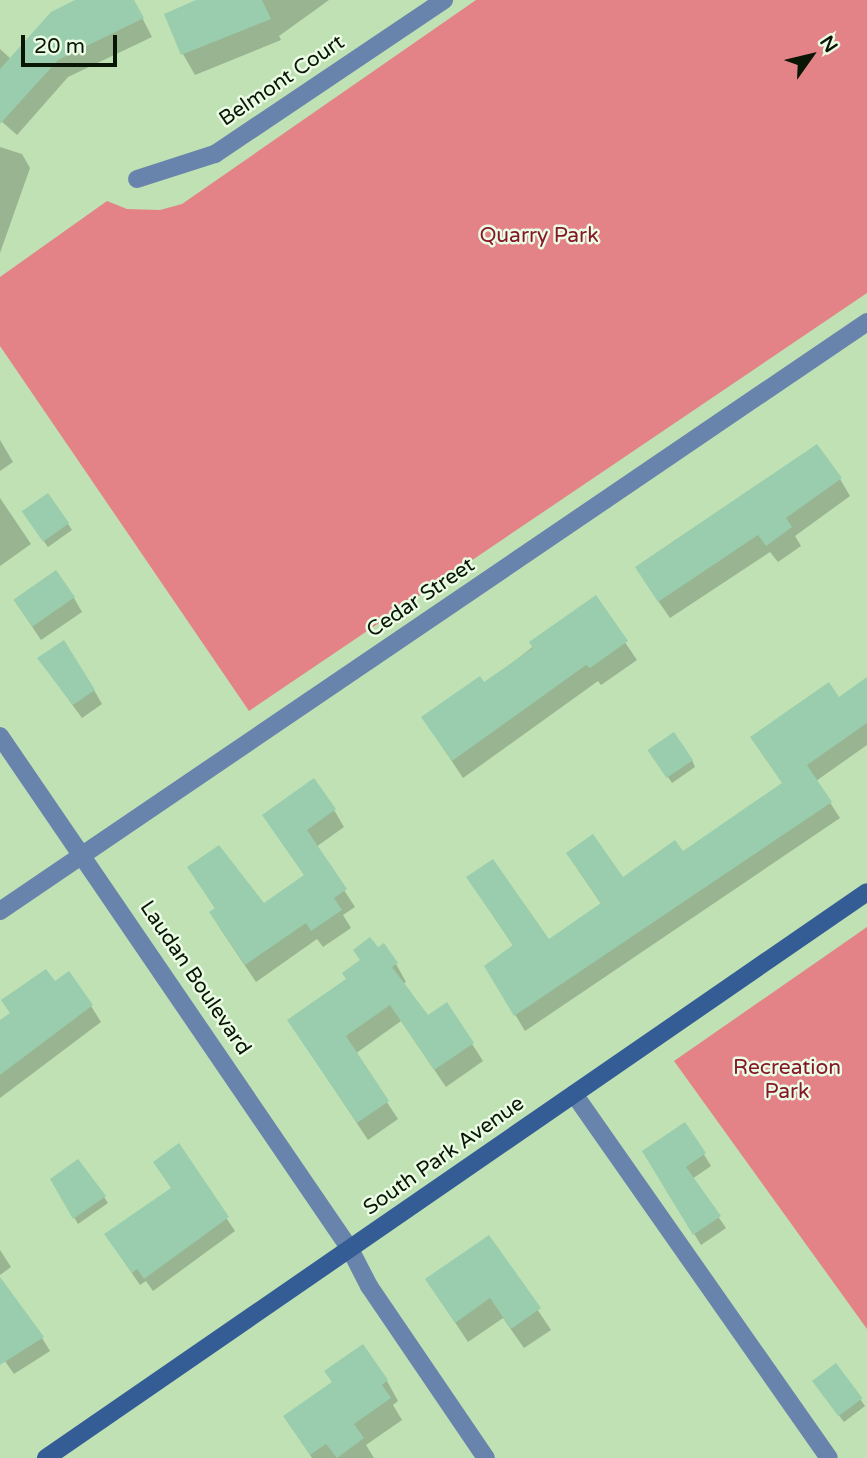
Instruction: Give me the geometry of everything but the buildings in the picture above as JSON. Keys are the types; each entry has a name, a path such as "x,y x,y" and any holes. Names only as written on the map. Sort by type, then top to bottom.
{"main road":[{"name":"South Park Avenue","path":"46,1458 867,892"}],"street":[{"name":"Belmont Court","path":"137,179 215,154 444,0"},
{"name":"Cedar Street","path":"0,911 867,322"},
{"name":"Laudan Boulevard","path":"0,736 350,1248 369,1286 486,1458"},
{"path":"574,1094 829,1458"}],"green space":[{"name":"Quarry Park","path":"476,0 867,0 867,293 249,711 0,346 0,277 107,201 127,209 160,210 182,204"},
{"name":"Recreation Park","path":"867,927 867,1329 674,1061"}]}
